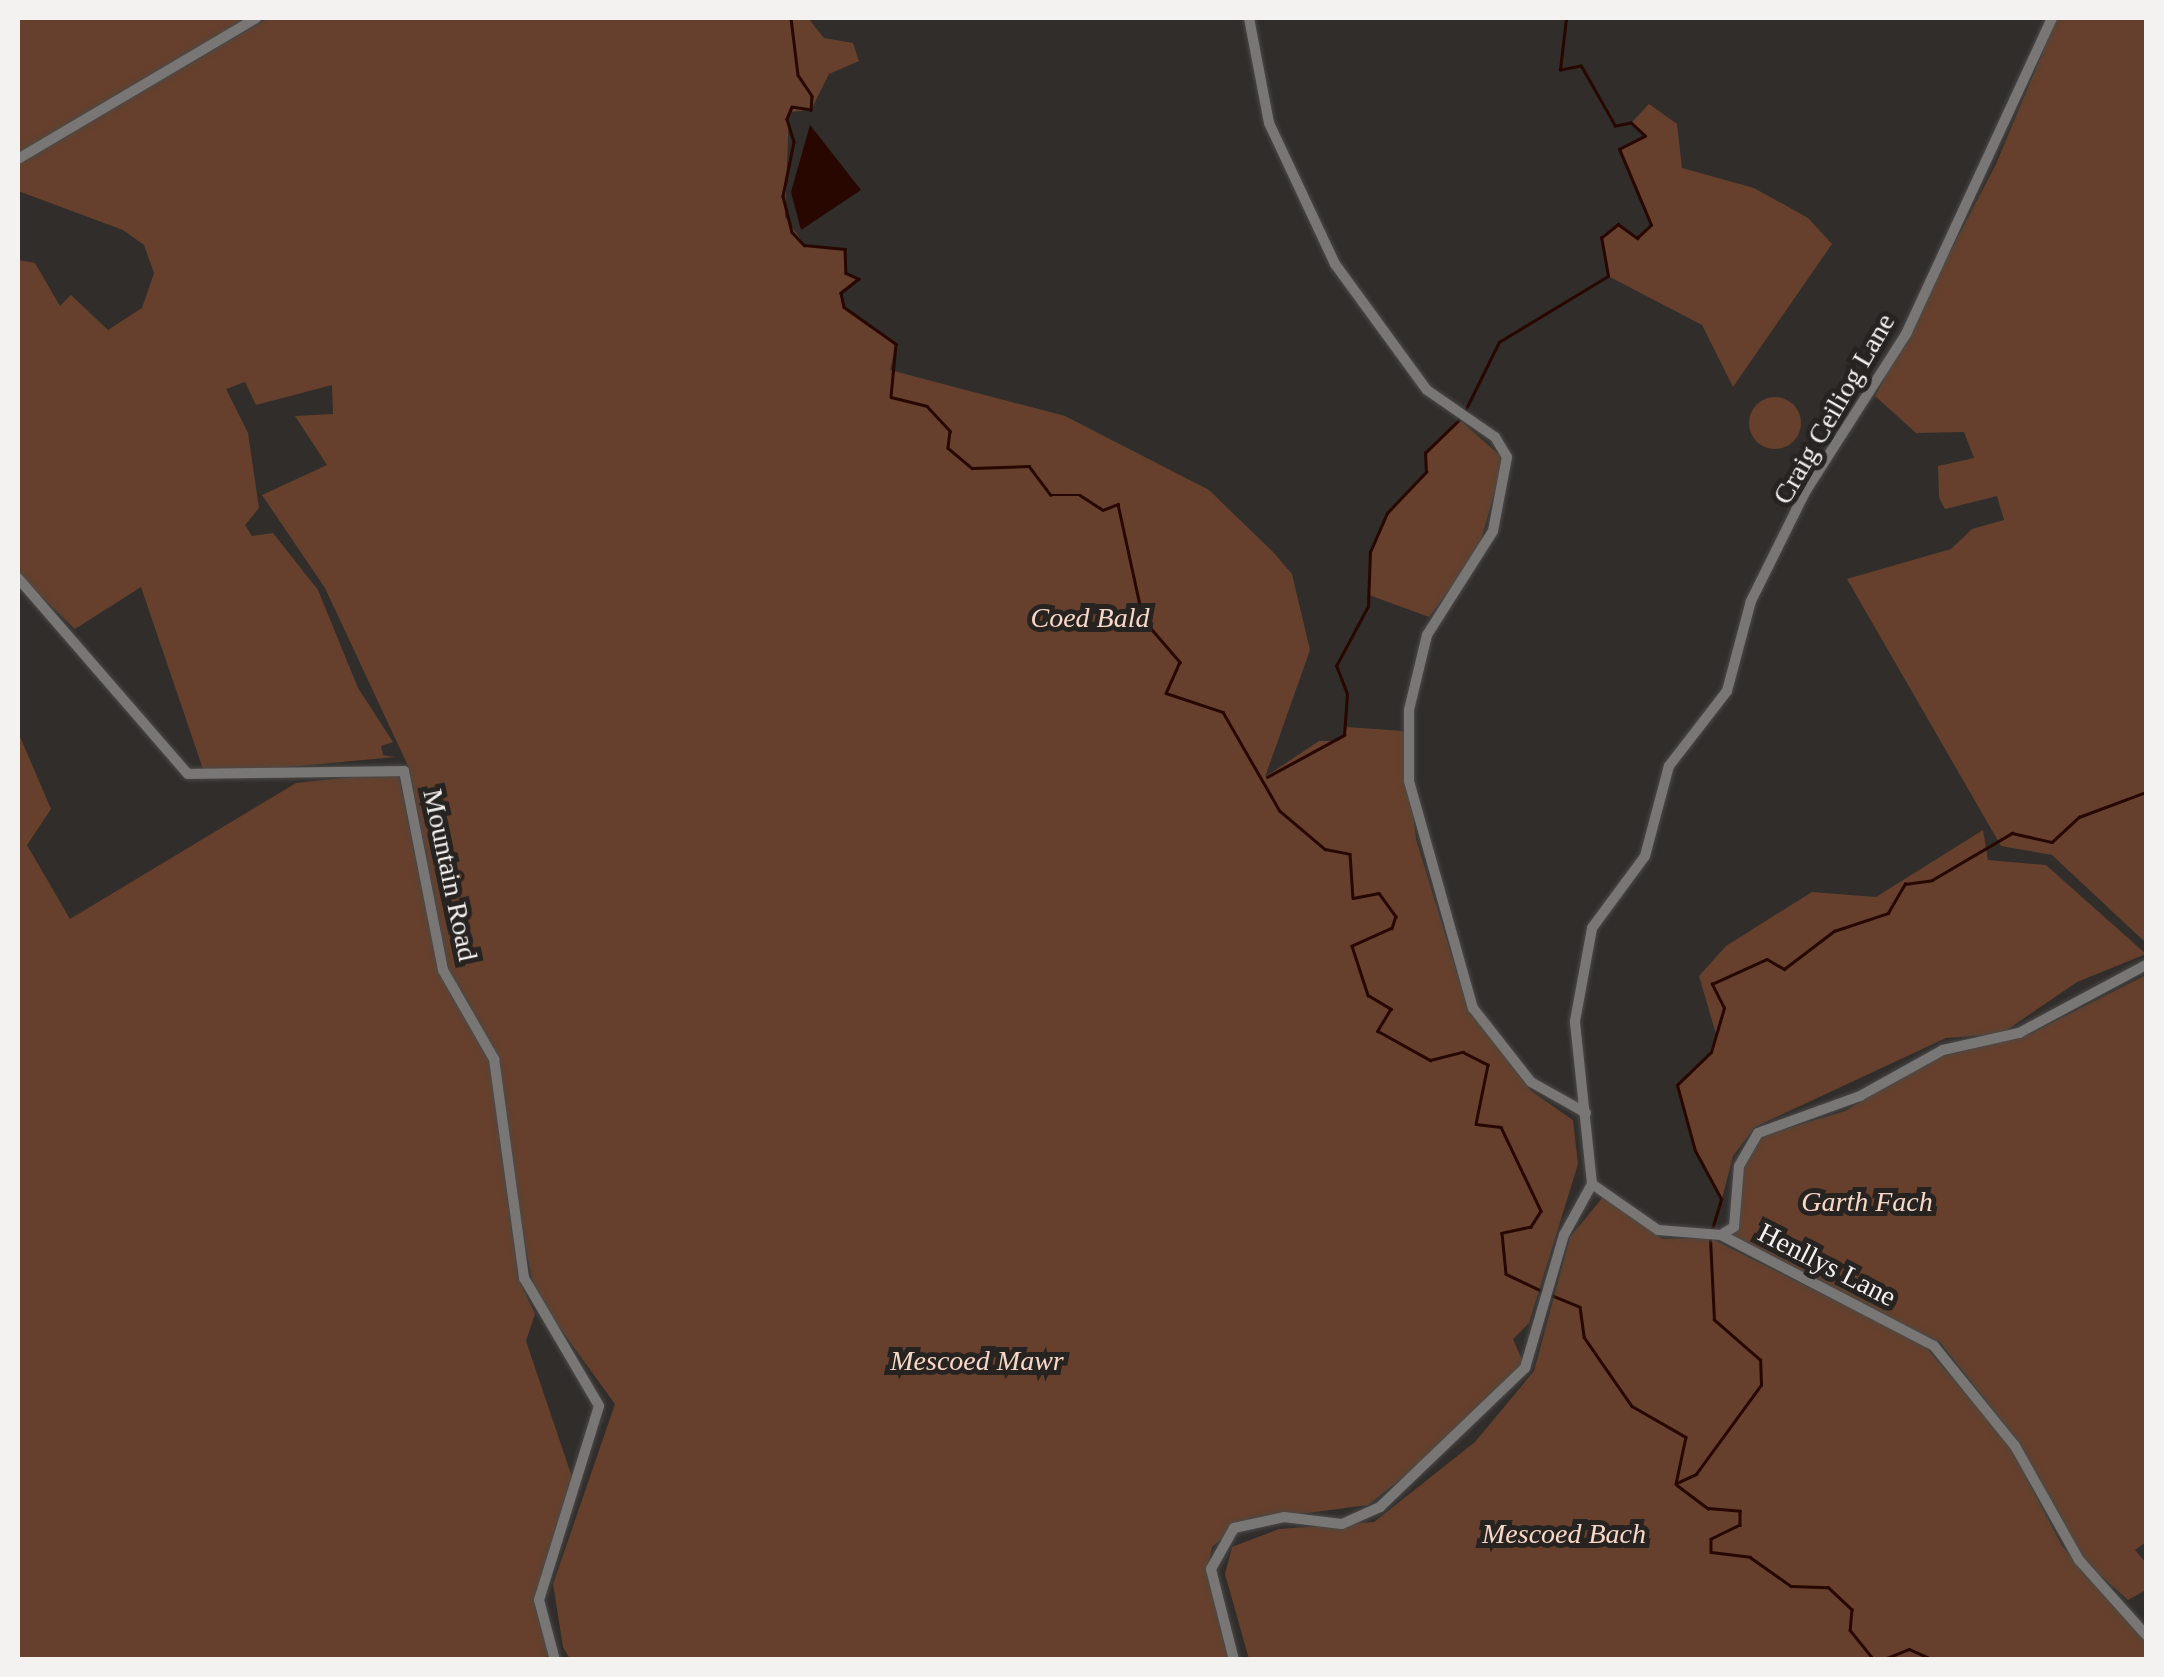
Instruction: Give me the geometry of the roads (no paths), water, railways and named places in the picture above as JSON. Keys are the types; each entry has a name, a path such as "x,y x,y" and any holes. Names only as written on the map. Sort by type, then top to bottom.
{"street":[{"path":"18,160 256,18"},
{"path":"1249,18 1268,123 1318,233 1359,302 1449,407 1502,446 1508,476 1488,542 1427,635 1409,710 1410,781 1474,1008 1531,1082 1586,1113"},
{"name":"Craig Ceiliog Lane","path":"1592,1184 1586,1113 1580,1096 1576,993 1592,928 1645,856 1669,766 1727,690 1751,601 1805,492 1906,334 2052,18"},
{"name":"Mountain Road","path":"18,578 188,774 404,772 443,970 494,1059 524,1278 599,1406 539,1600 556,1660"},
{"path":"1721,1235 1734,1227 1738,1166 1758,1133 1860,1096 1943,1050 2019,1033 2146,965"},
{"path":"1234,1660 1213,1582 1217,1546 1257,1520 1342,1524 1380,1506 1515,1380 1548,1286 1592,1184"},
{"name":"Henllys Lane","path":"1592,1184 1658,1230 1721,1235 1934,1346 2015,1446 2079,1560 2146,1635"}],"waterway":[{"path":"791,18 798,75 812,96 811,110 792,107 787,119 794,142 783,196 792,232 804,245 845,249 846,273 859,279 841,293 844,307 896,344 891,397 927,406 950,431 948,448 972,468 1029,466 1051,495 1080,495 1103,510 1118,504 1143,619 1180,662 1166,693 1223,712 1280,811 1325,849 1350,854 1353,898 1379,893 1396,916 1392,928 1352,946 1368,995 1391,1009 1378,1031 1430,1060 1463,1052 1488,1065 1476,1124 1501,1127 1541,1211 1531,1227 1502,1233 1506,1274 1544,1292"},
{"path":"1464,413 1499,342 1608,276 1601,238 1618,224 1637,238 1651,225 1619,149 1645,136 1631,123 1615,126 1581,66 1560,70 1566,18"},
{"path":"1267,777 1344,735 1347,694 1336,666 1368,606 1370,552 1387,513 1426,472 1425,453 1460,419"},
{"path":"1712,1229 1721,1199 1695,1151 1677,1085 1711,1052 1724,1008 1712,984 1767,959 1784,969 1834,931 1888,913 1905,884 1932,880 2012,833 2052,842 2079,817 2146,792"},
{"path":"1677,1483 1696,1474 1761,1385 1760,1360 1714,1320 1710,1238"},
{"path":"1551,1295 1580,1307 1584,1337 1632,1406 1686,1437 1676,1484"},
{"path":"1677,1485 1708,1508 1740,1511 1740,1525 1711,1539 1711,1552 1750,1557 1791,1586 1828,1587 1852,1609 1850,1630 1874,1660"},
{"path":"1882,1660 1909,1649 1934,1660"}],"park label":[{"name":"Coed Bald","path":"1090,618"},
{"name":"Garth Fach","path":"1867,1202"},
{"name":"Mescoed Mawr","path":"977,1361"},
{"name":"Mescoed Bach","path":"1564,1534"}]}
